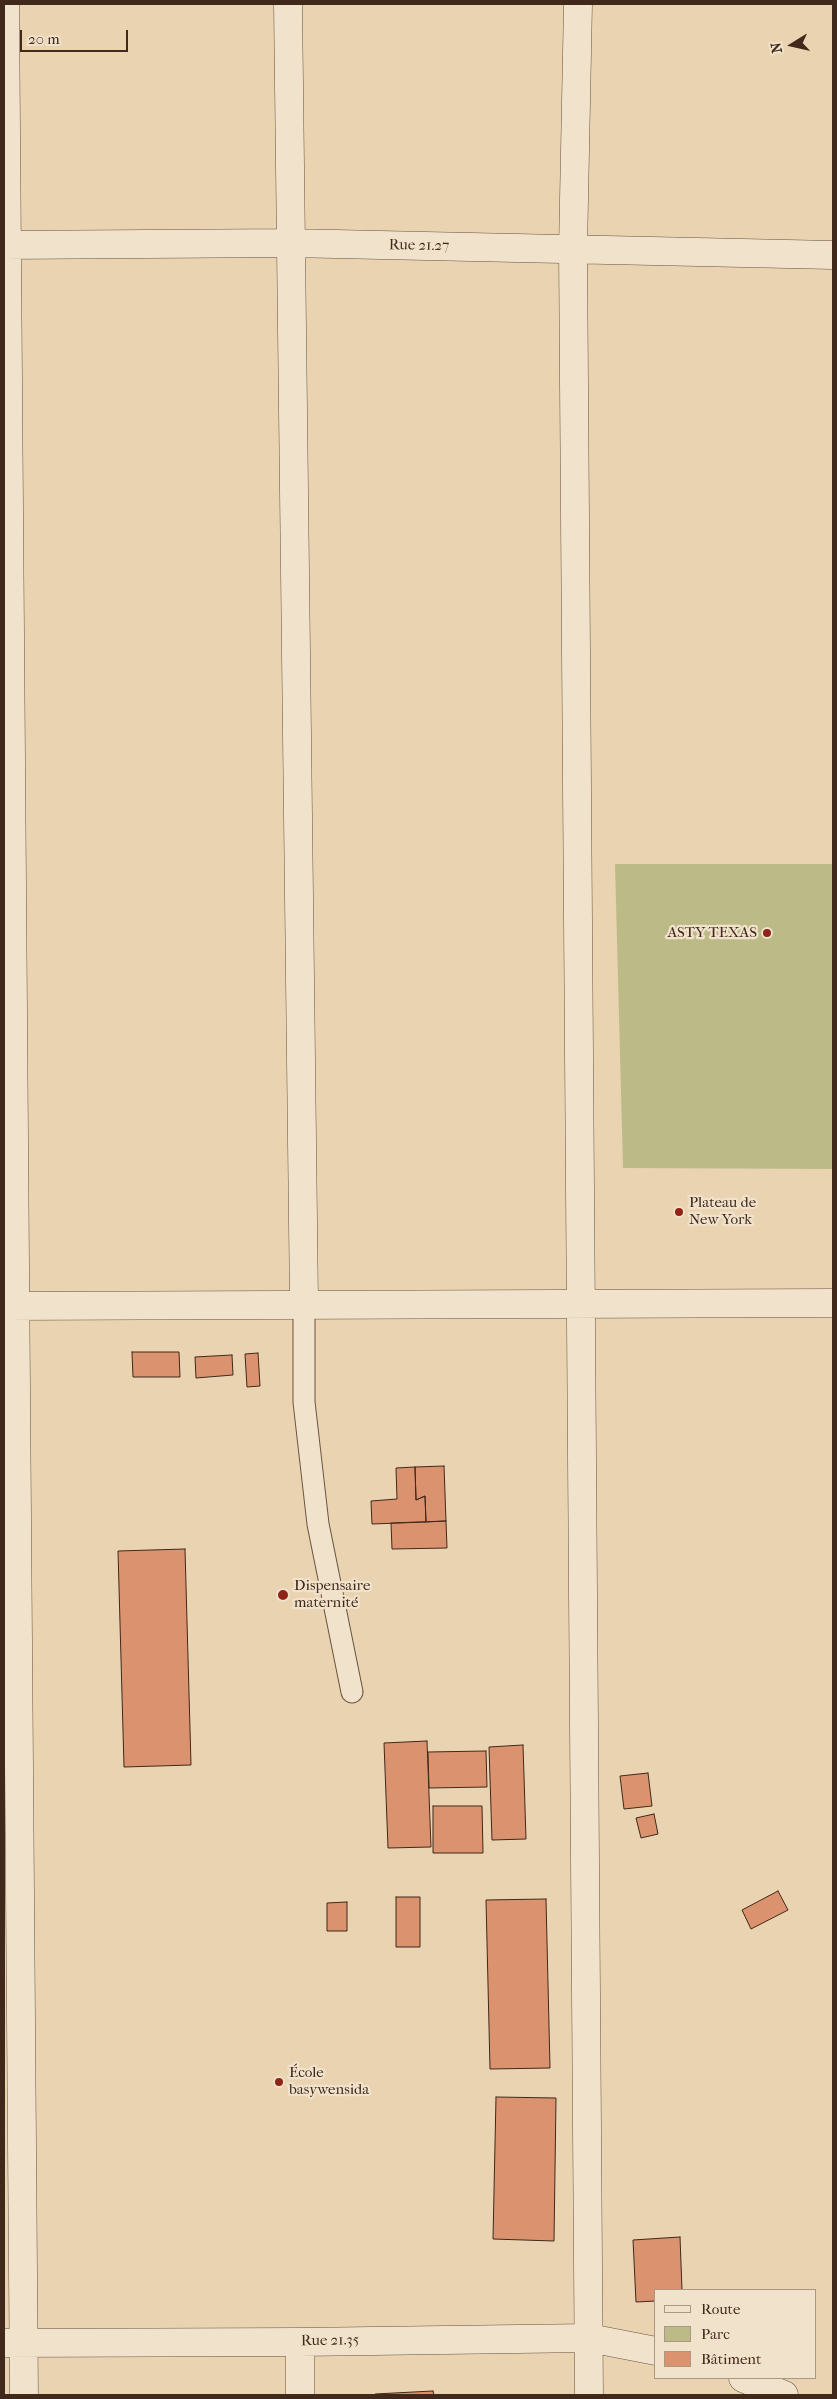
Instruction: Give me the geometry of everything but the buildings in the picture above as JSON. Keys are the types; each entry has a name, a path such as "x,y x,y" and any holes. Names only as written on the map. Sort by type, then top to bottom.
{"street":[{"path":"5,4 14,2342 24,2395"},
{"path":"288,4 304,1303"},
{"path":"578,4 573,249 589,2395"},
{"name":"Rue 21.27","path":"6,245 290,243 833,255"},
{"path":"10,1306 304,1303 833,1303"},
{"name":"Rue 21.35","path":"14,2342 300,2342 589,2338 654,2351"},
{"path":"300,2342 300,2395"},
{"path":"745,2379 784,2395"}],"lane":[{"path":"304,1303 304,1402 318,1524 352,1692"}],"green space":[{"path":"615,864 833,864 833,1169 623,1168"}],"place":[{"name":"ASTY TEXAS","path":"767,933"},
{"name":"Plateau de New York","path":"679,1212"},
{"name":"Dispensaire maternité","path":"283,1595"},
{"name":"École basywensida","path":"279,2082"}]}
